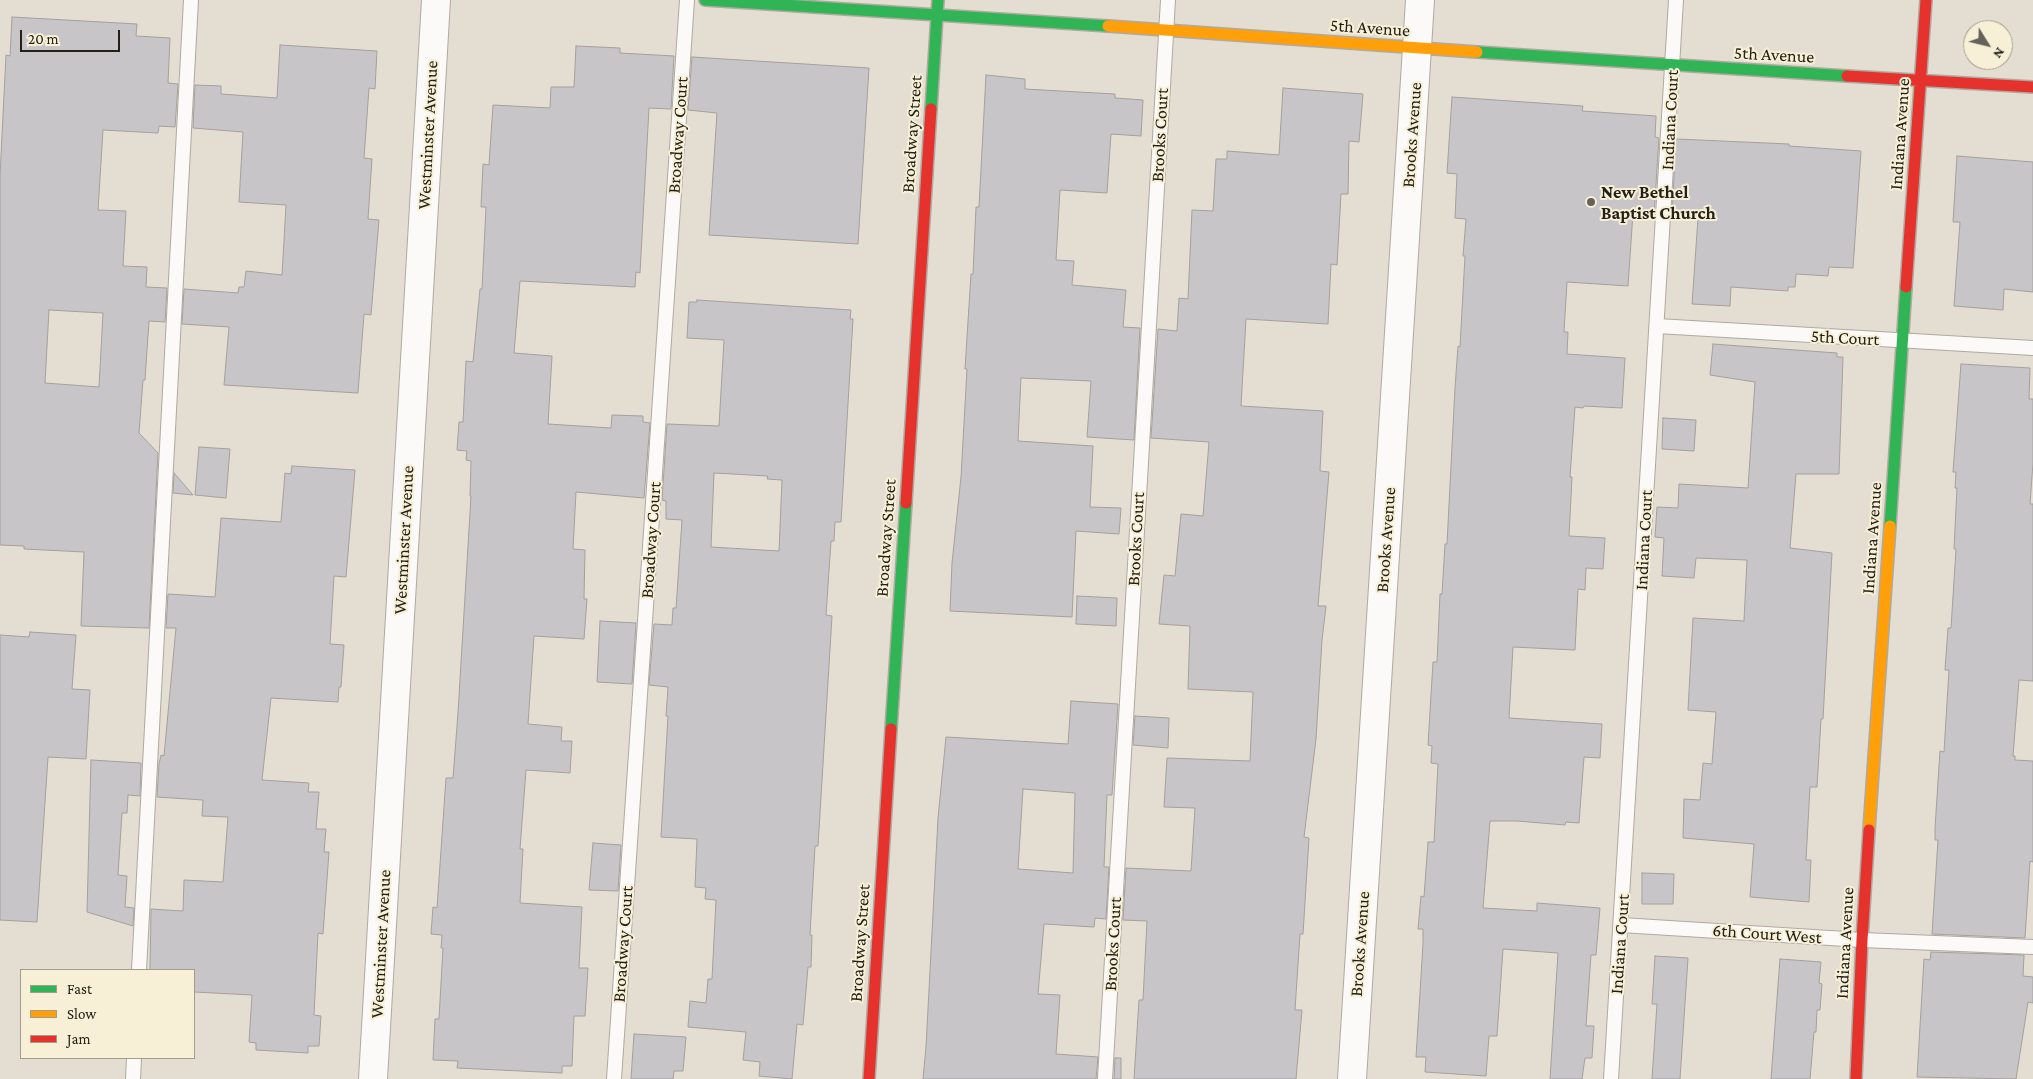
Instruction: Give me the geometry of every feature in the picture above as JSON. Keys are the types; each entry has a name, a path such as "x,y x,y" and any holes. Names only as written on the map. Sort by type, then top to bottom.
{"street":[{"name":"Westminster Avenue","path":"373,1079 436,0"},
{"name":"5th Avenue","path":"705,0 937,14 1418,50 2033,87"},
{"name":"Broadway Street","path":"869,1079 938,0"},
{"name":"Brooks Avenue","path":"1352,1079 1420,0"},
{"name":"Indiana Avenue","path":"1856,1079 1862,940 1902,341 1922,81 1926,0"}],"lane":[{"path":"139,969 191,0"},
{"name":"Broadway Court","path":"614,1079 687,0"},
{"name":"Brooks Court","path":"1105,1079 1168,0"},
{"name":"Indiana Court","path":"1611,1079 1676,0"},
{"name":"5th Court","path":"1657,326 2033,348"},
{"name":"6th Court West","path":"1621,925 1862,940 2033,946"},
{"path":"133,1079 134,1059"}],"building":[{"path":"12,17 137,24 136,36 170,38 168,83 178,84 175,127 159,126 158,133 103,130 98,210 126,211 123,266 147,267 146,287 167,288 165,322 149,321 139,433 158,453 149,628 81,626 84,552 24,549 24,546 0,545 0,176 6,55 10,56","holes":["49,310 103,313 99,387 45,383"]},
{"path":"280,45 377,51 375,89 369,88 364,158 372,159 368,219 379,220 371,315 364,314 358,393 224,385 229,327 182,324 184,289 238,293 239,287 244,287 246,271 282,275 286,205 239,202 243,132 193,128 195,85 221,86 221,94 277,98"},
{"path":"576,46 620,48 620,53 674,56 671,109 649,108 640,273 636,272 635,287 520,281 514,353 552,356 548,424 611,428 612,415 643,416 643,422 650,423 644,498 576,492 573,549 585,550 584,599 587,599 584,639 534,636 528,724 562,727 561,741 572,741 570,773 526,770 520,849 523,849 520,903 582,907 579,968 588,968 585,1016 574,1016 572,1066 562,1066 562,1073 457,1068 458,1061 433,1060 435,1019 439,1019 443,948 441,948 442,935 431,934 433,907 437,908 446,778 453,778 458,713 471,496 471,461 466,460 467,451 457,450 459,422 463,422 466,361 473,362 480,289 482,289 486,207 481,207 483,164 489,165 493,105 550,108 551,87 574,87"},
{"path":"692,57 869,68 858,244 709,235 717,113 688,110"},
{"path":"986,75 1025,79 1025,89 1115,94 1115,98 1143,100 1141,136 1111,134 1107,193 1060,190 1056,260 1074,261 1072,285 1126,290 1123,327 1140,328 1134,440 1087,437 1091,381 1021,378 1018,441 1093,446 1090,507 1121,508 1119,534 1076,531 1072,617 950,611 952,563 961,477 967,369 965,369 971,274 973,274 976,207 979,207"},
{"path":"1283,88 1363,94 1359,142 1349,141 1348,194 1341,194 1337,265 1331,264 1328,324 1246,319 1241,406 1323,411 1320,471 1329,472 1318,606 1326,606 1316,739 1304,837 1309,838 1303,934 1300,934 1295,1010 1302,1010 1296,1079 1134,1079 1139,1000 1143,1000 1147,921 1123,920 1126,868 1191,871 1195,808 1164,807 1167,758 1250,761 1253,692 1188,689 1190,626 1159,624 1164,575 1175,576 1181,514 1203,516 1209,442 1151,438 1158,329 1177,331 1179,298 1188,299 1192,210 1213,211 1216,159 1227,159 1227,151 1279,155"},
{"path":"1452,97 1583,106 1582,111 1656,116 1655,137 1659,138 1654,215 1633,213 1628,286 1567,282 1564,332 1568,332 1567,354 1625,358 1622,408 1575,407 1570,477 1572,477 1569,536 1605,538 1603,569 1586,568 1585,590 1578,589 1575,650 1513,647 1509,718 1602,724 1600,758 1584,757 1579,823 1566,822 1565,825 1490,821 1483,908 1537,911 1537,903 1600,908 1596,955 1591,955 1586,1026 1594,1026 1592,1058 1585,1058 1582,1079 1550,1079 1558,953 1503,949 1497,1036 1489,1036 1486,1076 1425,1072 1426,1057 1416,1057 1423,944 1423,929 1418,929 1421,896 1424,897 1428,842 1434,842 1438,764 1431,763 1432,746 1428,745 1433,662 1437,662 1440,594 1442,594 1445,544 1447,544 1455,388 1458,346 1460,347 1465,256 1463,256 1466,219 1455,218 1457,174 1447,173"},
{"path":"1676,139 1789,144 1789,146 1861,151 1853,268 1829,267 1828,276 1796,274 1795,287 1788,287 1788,291 1731,287 1730,306 1692,304 1698,218 1672,216"},
{"path":"1957,156 2033,162 2033,292 2004,289 2003,310 1954,306 1960,222 1953,222"},
{"path":"697,300 851,310 850,319 853,319 841,522 835,522 834,541 831,541 826,615 832,616 818,846 815,846 810,935 812,935 811,967 808,967 803,1025 797,1024 792,1079 759,1076 760,1062 743,1060 746,1032 688,1027 690,1001 706,1003 708,979 712,979 716,900 705,899 706,888 695,887 697,839 661,837 668,687 649,685 654,624 672,625 673,608 676,608 682,520 666,519 666,501 662,500 667,424 719,426 724,340 687,338 689,302 697,302","holes":["714,473 768,476 767,479 782,480 779,551 711,547"]},
{"path":"1713,344 1837,353 1837,357 1843,357 1839,474 1796,474 1790,548 1832,553 1823,719 1821,719 1817,787 1810,787 1806,860 1811,860 1809,902 1750,897 1754,844 1683,838 1684,799 1700,800 1703,763 1712,764 1716,712 1688,710 1693,618 1744,621 1747,560 1696,558 1694,578 1662,576 1664,538 1655,537 1657,507 1678,508 1679,484 1748,488 1755,382 1710,375"},
{"path":"1961,364 2030,368 2029,399 2033,399 2033,463 2030,504 2033,504 2033,681 2019,680 2013,756 2015,756 2015,760 2033,761 2033,862 2030,861 2025,938 1932,934 1938,840 1935,840 1935,828 1940,751 1944,752 1949,670 1945,670 1948,628 1951,628 1956,549 1954,549 1957,488 1955,488 1956,472 1953,472"},
{"path":"1663,418 1696,420 1694,451 1662,449"},
{"path":"199,447 230,449 226,498 195,495"},
{"path":"292,466 355,470 346,577 334,576 330,644 344,645 338,702 271,698 262,780 309,783 308,792 319,792 316,829 326,829 324,852 329,852 323,934 318,933 314,1015 321,1016 319,1046 308,1046 308,1053 256,1050 256,1043 249,1042 252,995 195,992 195,969 150,969 151,909 183,911 184,880 223,882 228,817 202,816 203,800 157,797 159,764 161,755 164,756 176,628 166,628 168,594 215,597 221,518 281,522 285,473 291,474"},
{"path":"174,473 193,495 173,493"},
{"path":"1077,596 1117,598 1116,626 1076,624"},
{"path":"600,621 636,623 632,684 597,682"},
{"path":"30,632 76,635 72,689 90,690 86,759 48,757 37,922 0,920 0,635 29,637"},
{"path":"1071,701 1118,704 1112,795 1107,795 1104,867 1109,867 1106,919 1095,918 1094,927 1044,924 1038,994 1060,995 1056,1054 1098,1057 1096,1079 923,1079 938,818 946,737 1068,744","holes":["1023,789 1075,793 1073,873 1018,869"]},
{"path":"1135,716 1169,718 1168,748 1133,745"},
{"path":"91,760 141,763 140,796 128,795 127,813 122,813 118,875 127,876 125,907 134,908 133,926 87,912"},
{"path":"593,843 621,845 618,891 589,890"},
{"path":"1642,873 1674,874 1673,904 1642,904"},
{"path":"1931,952 2024,955 2023,976 2033,977 2033,1003 2028,1002 2016,1079 1917,1077 1924,959 1930,960"},
{"path":"1655,956 1688,958 1680,1079 1652,1079 1657,1004 1652,1004"},
{"path":"1780,959 1821,962 1819,983 1822,984 1820,1010 1817,1010 1810,1079 1771,1079"},
{"path":"634,1034 686,1037 683,1071 674,1071 673,1079 631,1079"},
{"path":"1115,1058 1121,1058 1121,1079 1114,1079"}],"traffic: fast":[{"path":"705,0 1108,26"},
{"path":"931,109 938,0"},
{"path":"1477,52 1847,76"},
{"path":"1890,526 1906,287"},
{"path":"891,729 906,503"}],"traffic: slow":[{"path":"1108,26 1477,52"},
{"path":"1869,830 1890,526"}],"traffic: jam":[{"path":"1906,287 1926,0"},
{"path":"1847,76 2033,87"},
{"path":"906,503 931,109"},
{"path":"869,1079 891,729"},
{"path":"1856,1079 1869,830"}],"place":[{"name":"New Bethel Baptist Church","path":"1591,202"}]}
